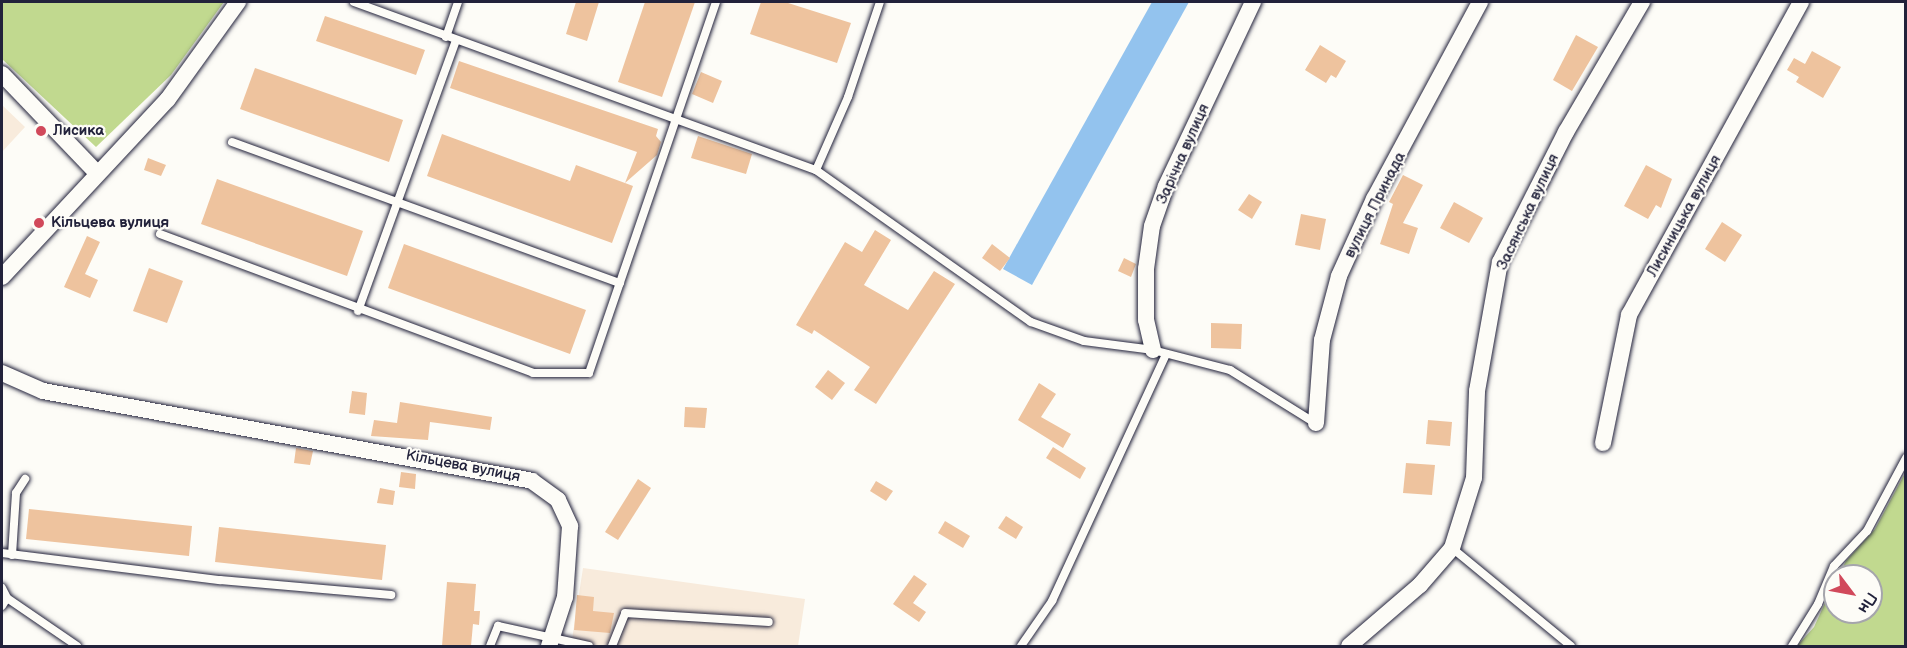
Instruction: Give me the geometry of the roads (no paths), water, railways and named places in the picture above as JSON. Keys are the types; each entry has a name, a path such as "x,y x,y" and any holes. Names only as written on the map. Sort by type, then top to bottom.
{"street":[{"path":"2,277 97,172 168,99 238,2"},
{"name":"Зарічна вулиця","path":"1159,352 1146,320 1146,269 1152,226 1166,186 1253,2"},
{"name":"вулиця Принада","path":"1316,423 1322,340 1339,276 1374,199 1480,2"},
{"name":"Засянська вулиця","path":"1452,548 1474,478 1477,391 1500,262 1566,132 1642,2"},
{"name":"Лисиницька вулиця","path":"1603,444 1629,315 1802,2"},
{"path":"2,74 97,172"},
{"name":"Кільцева вулиця","path":"2,374 43,391 532,481 558,500 570,526 567,584 551,641"},
{"path":"1349,646 1420,585 1452,548"}],"lane":[{"path":"354,2 374,5 456,41 677,116 816,170 1031,322 1084,341 1159,352 1230,370 1316,423"},
{"path":"446,37 458,2"},
{"path":"160,234 358,311 533,373 589,373 716,2"},
{"path":"816,170 849,97 880,2"},
{"path":"358,311 456,41"},
{"path":"232,142 620,284"},
{"path":"1021,646 1052,601 1159,352"},
{"path":"1792,646 1818,604 1834,566 1867,531 1905,458"},
{"path":"12,555 16,493 25,479"},
{"path":"1452,548 1571,646"},
{"path":"2,553 220,580 391,595"},
{"path":"2,588 7,598 77,646"},
{"path":"2,606 7,598"},
{"path":"612,646 624,613 769,622"},
{"path":"490,646 498,626 551,641 589,646"}],"water":[{"path":"1152,2 1189,2 1032,285 1003,269"}],"place":[{"name":"Лисика","path":"41,131"},
{"name":"Кільцева вулиця","path":"39,223"}]}
